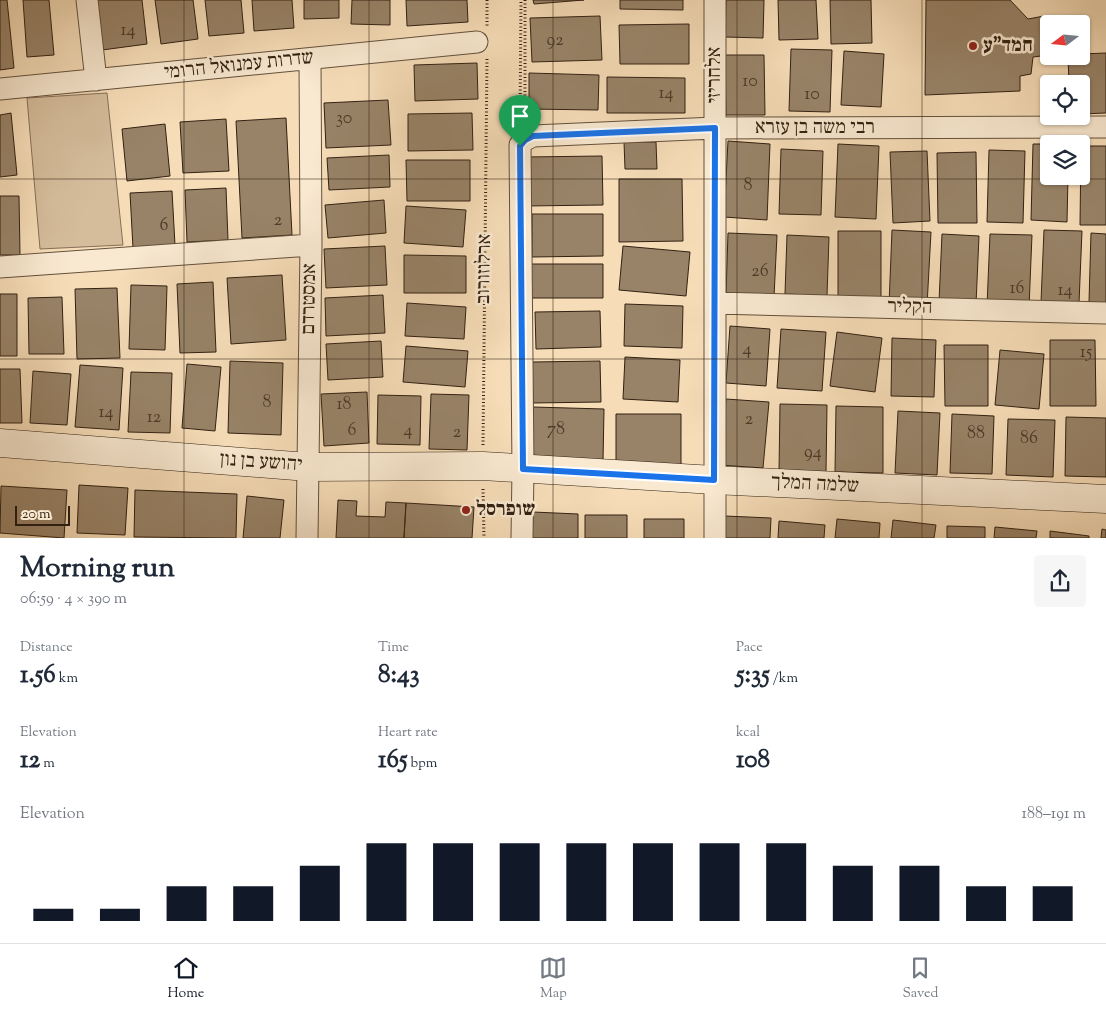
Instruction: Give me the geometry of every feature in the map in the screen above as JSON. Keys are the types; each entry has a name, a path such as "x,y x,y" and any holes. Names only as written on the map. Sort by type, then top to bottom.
{"street":[{"path":"87,0 96,80"},
{"name":"אלחריזי","path":"715,0 715,538"},
{"name":"שדרות עמנואל הרומי","path":"0,90 484,42"},
{"name":"אמסטרדם","path":"307,538 311,245 310,59"},
{"name":"רבי משה בן עזרא","path":"523,143 533,136 715,128 1106,127"},
{"name":"ארלוזורוב","path":"522,538 523,143"},
{"path":"0,267 311,245"},
{"name":"הקליר","path":"715,303 1106,312"},
{"name":"יהושע בן נון","path":"0,443 308,467 483,466 523,469"},
{"name":"שלמה המלך","path":"523,469 1106,500"}],"path":[{"name":"ארלוזורוב","path":"484,538 484,42 487,0"},
{"path":"521,0 523,143"},
{"path":"523,143 525,0"}],"shaded area":[{"path":"107,93 123,245 40,249 27,98"}],"building":[{"path":"0,0 7,0 14,68 0,70"},
{"path":"23,0 49,0 54,55 27,57"},
{"path":"96,0 142,0 147,44 102,50"},
{"path":"155,0 193,0 198,39 161,44"},
{"path":"205,0 241,0 244,33 209,36"},
{"path":"252,0 292,0 294,28 254,31"},
{"path":"304,0 339,0 339,18 304,19"},
{"path":"352,0 390,0 390,25 351,24"},
{"path":"406,0 467,0 468,22 407,26"},
{"path":"533,0 584,0 534,4"},
{"path":"620,0 683,0 683,10 620,9"},
{"path":"726,0 764,0 763,38 725,37"},
{"path":"778,0 816,0 818,39 779,40"},
{"path":"830,0 871,0 872,43 831,44"},
{"path":"926,0 1010,0 1028,19 1040,17 1040,56 1033,57 1031,74 1020,76 1020,91 925,95"},
{"path":"600,16 602,60 532,62 530,18"},
{"path":"689,24 689,64 620,64 619,25"},
{"path":"791,49 832,50 830,112 789,111"},
{"path":"844,51 884,54 881,107 841,105"},
{"path":"1106,53 1106,113 1090,114 1090,75 1069,75 1068,65 1090,65 1090,54"},
{"path":"725,55 764,55 765,115 726,115"},
{"path":"477,63 478,99 415,101 414,65"},
{"path":"529,73 599,75 598,110 529,109"},
{"path":"607,77 685,78 685,113 607,113"},
{"path":"388,100 391,145 326,148 324,103"},
{"path":"11,113 17,175 0,177 0,115"},
{"path":"472,113 473,150 408,151 408,114"},
{"path":"286,118 292,235 242,238 236,121"},
{"path":"226,119 229,171 183,173 180,122"},
{"path":"165,124 170,176 127,181 122,129"},
{"path":"728,141 770,144 767,220 724,217"},
{"path":"624,142 656,142 657,169 625,169"},
{"path":"838,144 879,146 876,219 835,217"},
{"path":"1033,144 1040,144 1040,185 1068,185 1067,222 1031,220"},
{"path":"1090,146 1106,146 1106,225 1080,225 1081,185 1090,185"},
{"path":"781,149 823,151 821,215 779,214"},
{"path":"989,150 1025,151 1023,223 987,222"},
{"path":"927,151 930,221 893,223 890,152"},
{"path":"976,152 977,223 938,223 937,153"},
{"path":"389,155 390,187 329,190 327,158"},
{"path":"602,156 603,205 525,206 524,157"},
{"path":"406,160 470,160 470,201 407,201"},
{"path":"619,179 682,179 683,241 619,242"},
{"path":"226,188 228,240 187,242 185,190"},
{"path":"172,191 175,245 133,248 130,193"},
{"path":"0,196 19,196 20,255 0,255"},
{"path":"384,200 386,233 328,238 325,205"},
{"path":"406,206 466,210 463,247 404,243"},
{"path":"532,214 603,214 603,256 532,257"},
{"path":"892,230 931,232 927,306 889,305"},
{"path":"1044,230 1082,231 1079,303 1041,302"},
{"path":"838,231 881,231 881,302 838,302"},
{"path":"728,233 777,235 774,297 726,295"},
{"path":"1091,233 1106,234 1106,303 1089,302"},
{"path":"942,234 979,236 976,304 939,302"},
{"path":"990,234 1032,235 1029,308 987,306"},
{"path":"787,235 829,237 827,296 785,294"},
{"path":"385,246 387,285 326,288 324,249"},
{"path":"623,246 690,252 686,296 619,290"},
{"path":"404,255 466,256 466,293 404,293"},
{"path":"528,264 603,264 603,298 528,298"},
{"path":"282,275 286,340 231,344 227,278"},
{"path":"213,282 216,352 180,353 177,284"},
{"path":"131,285 167,286 165,350 129,349"},
{"path":"117,288 120,358 77,359 75,289"},
{"path":"0,294 17,294 17,356 0,356"},
{"path":"383,295 385,333 326,336 325,298"},
{"path":"62,297 64,354 29,354 28,298"},
{"path":"407,303 466,307 464,339 405,336"},
{"path":"625,304 683,306 682,348 624,346"},
{"path":"600,311 601,347 536,349 535,312"},
{"path":"730,326 770,329 766,386 726,383"},
{"path":"781,329 826,332 822,391 777,388"},
{"path":"837,332 882,338 875,392 830,386"},
{"path":"892,338 936,340 934,397 891,396"},
{"path":"1050,340 1095,340 1096,406 1050,406"},
{"path":"381,341 383,377 328,380 326,344"},
{"path":"944,345 988,345 988,406 945,406"},
{"path":"406,346 468,351 465,387 403,382"},
{"path":"1000,350 1044,354 1039,409 995,405"},
{"path":"625,357 680,360 678,402 623,399"},
{"path":"230,361 283,363 281,435 228,433"},
{"path":"600,361 601,402 533,403 532,362"},
{"path":"187,364 221,367 215,431 182,428"},
{"path":"80,365 123,368 119,430 75,427"},
{"path":"0,369 20,369 22,423 0,423"},
{"path":"33,371 71,374 67,425 30,423"},
{"path":"131,372 172,373 170,433 128,432"},
{"path":"367,392 369,443 324,446 321,394"},
{"path":"431,394 469,395 467,450 429,449"},
{"path":"378,395 421,396 420,445 377,444"},
{"path":"726,399 769,402 763,468 720,465"},
{"path":"780,404 827,405 826,472 779,471"},
{"path":"836,406 883,407 883,473 835,472"},
{"path":"533,407 604,409 603,461 531,459"},
{"path":"898,411 940,413 937,475 895,473"},
{"path":"616,414 681,414 681,465 616,464"},
{"path":"952,414 994,416 992,474 950,473"},
{"path":"1066,417 1106,418 1106,477 1065,476"},
{"path":"1008,419 1055,420 1053,477 1006,475"},
{"path":"79,485 128,488 125,535 77,533"},
{"path":"1,486 67,490 64,538 0,533"},
{"path":"135,490 237,494 236,538 134,537"},
{"path":"247,496 284,500 280,538 243,538"},
{"path":"338,500 357,501 356,516 385,517 386,502 406,503 404,538 336,538"},
{"path":"406,503 474,507 472,538 404,538"},
{"path":"533,512 578,514 578,538 532,538"},
{"path":"585,515 627,515 627,538 585,538"},
{"path":"725,516 771,518 770,538 723,538"},
{"path":"644,519 684,519 684,538 644,538"},
{"path":"837,519 880,523 879,538 835,538"},
{"path":"893,520 936,525 934,538 891,538"},
{"path":"779,521 825,525 824,538 778,538"},
{"path":"947,526 985,527 985,538 947,538"},
{"path":"995,527 1037,531 1036,538 994,538"},
{"path":"1102,529 1106,530 1106,538 1101,538"},
{"path":"1050,531 1089,536 1089,538 1050,538"}],"place":[{"name":"חמד\"ע","path":"973,46"},
{"name":"שופרסל","path":"466,510"}],"route":[{"path":"715,128 714,480 523,469 520,146 525,140 533,136 715,128"}]}
